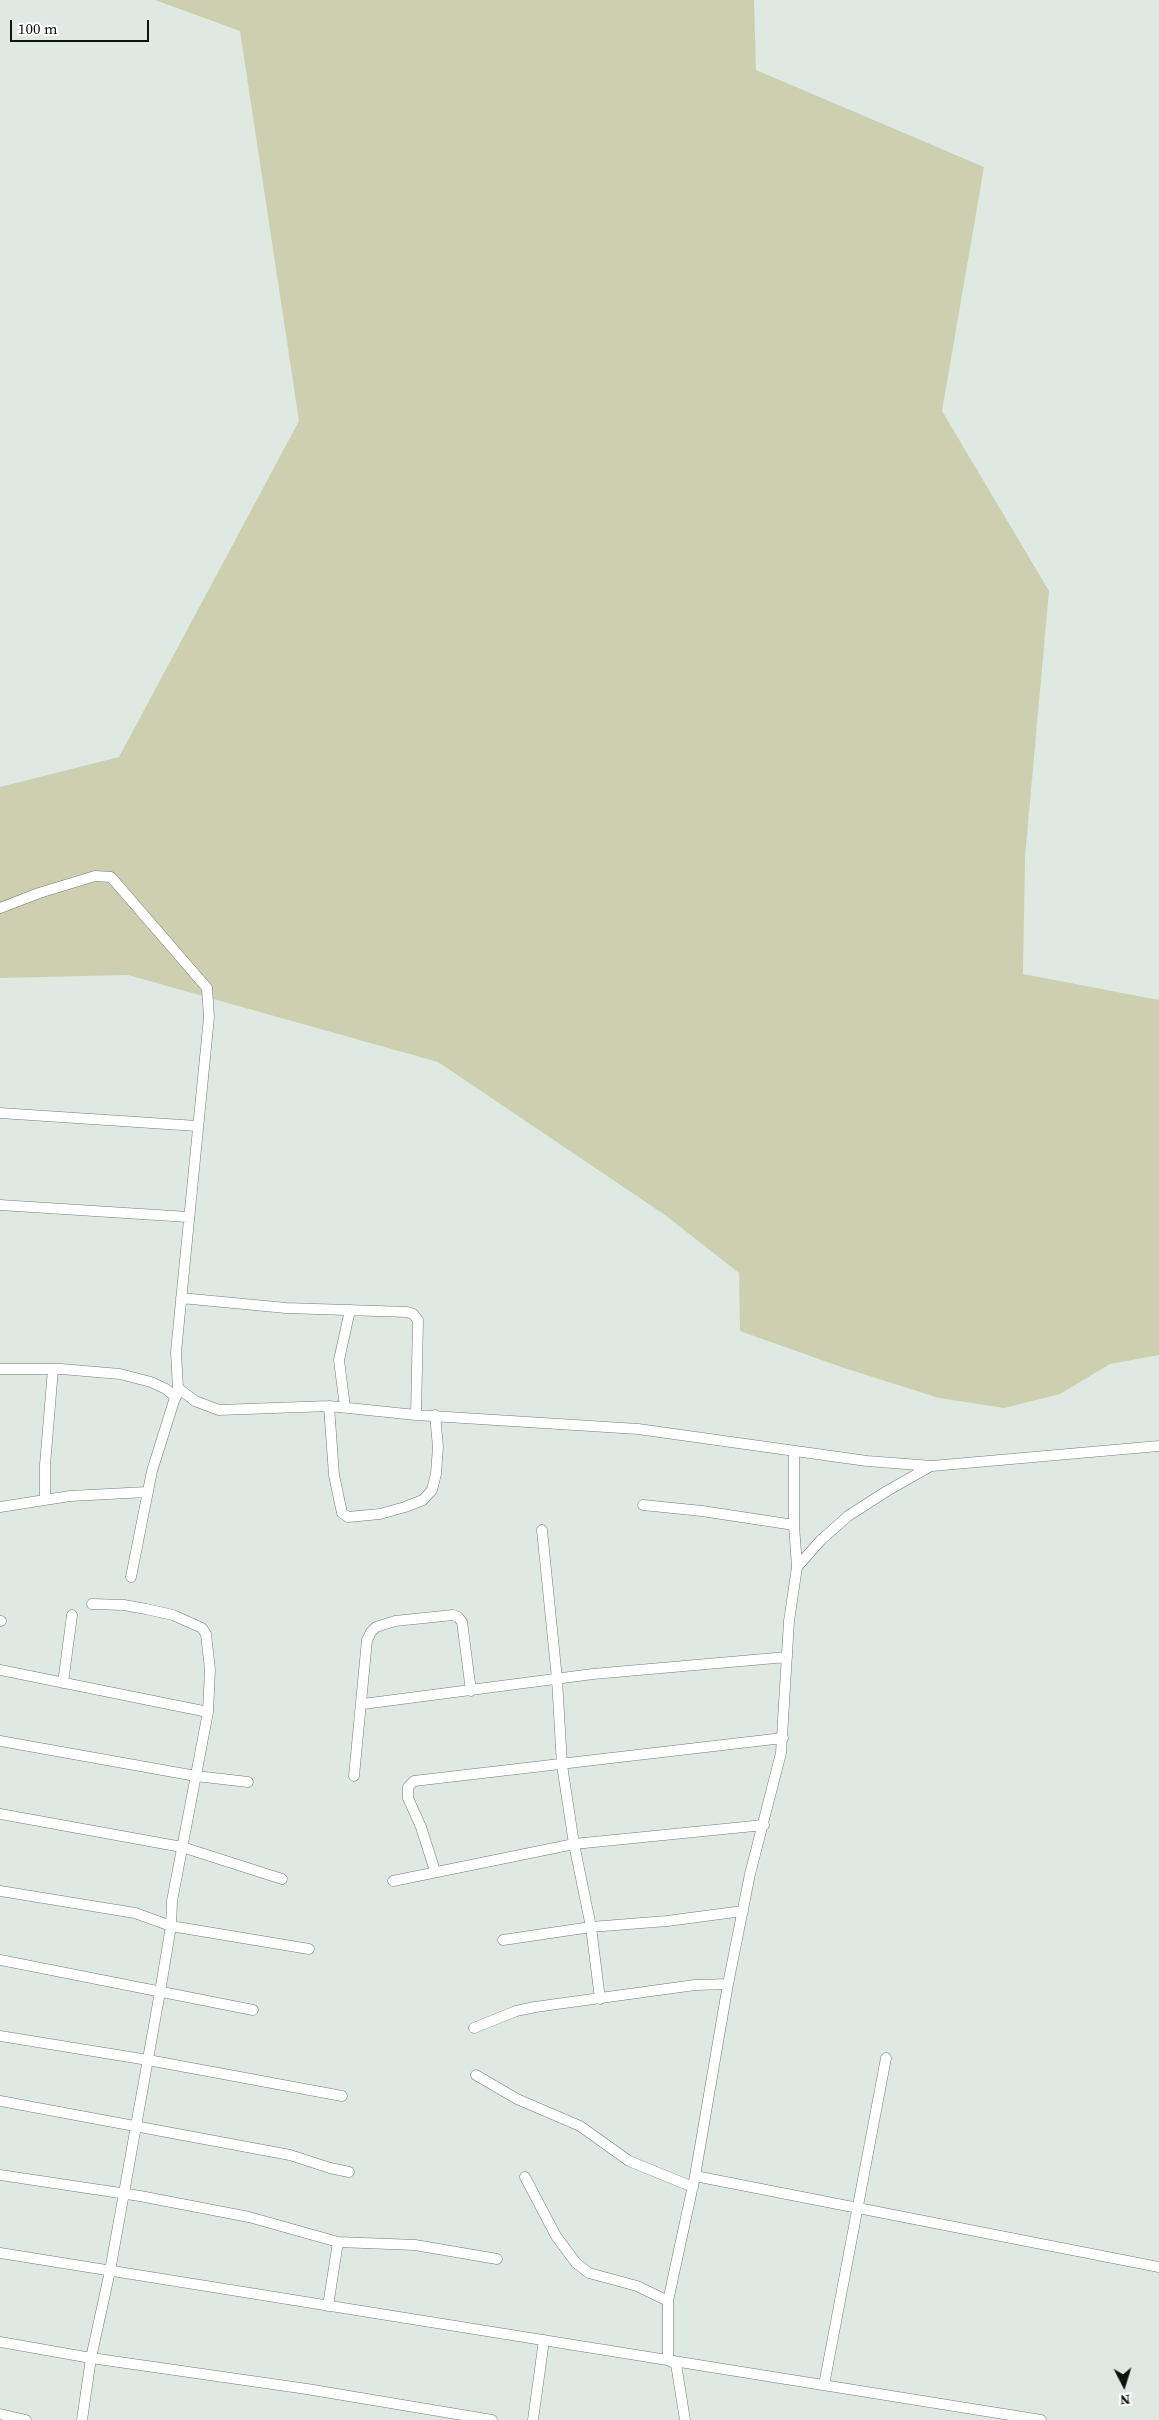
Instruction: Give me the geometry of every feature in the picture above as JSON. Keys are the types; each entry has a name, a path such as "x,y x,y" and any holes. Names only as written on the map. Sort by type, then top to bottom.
{"street":[{"path":"0,908 39,893 95,876 111,877 170,948 203,981 207,988 209,1017 176,1352 177,1392 147,1492 131,1577"},
{"path":"0,1113 197,1126"},
{"path":"0,1205 188,1217"},
{"path":"181,1298 286,1308 407,1312 413,1314 418,1320 416,1415"},
{"path":"346,1407 339,1360 350,1310"},
{"path":"0,1369 53,1369 120,1374 151,1382 219,1410 329,1406 416,1415 638,1429 794,1451 932,1466 1159,1446"},
{"path":"45,1500 44,1472 53,1369"},
{"path":"329,1406 334,1475 342,1513 348,1517 380,1514 405,1507 423,1500 432,1490 436,1474 438,1447 435,1415"},
{"path":"668,2360 668,2301 696,2176 728,1984 783,1738 786,1657 797,1567 794,1525 794,1451"},
{"path":"797,1567 821,1540 848,1516 887,1491 932,1466"},
{"path":"0,1507 70,1496 147,1492"},
{"path":"643,1505 702,1511 794,1525"},
{"path":"542,1530 557,1679 562,1765 574,1844 591,1927 600,1999"},
{"path":"82,2420 90,2358 110,2271 122,2193 160,1992 171,1926 172,1901 208,1712 210,1670 206,1634 202,1628 173,1615 146,1609 124,1605 92,1604"},
{"path":"63,1683 72,1615"},
{"path":"354,1776 363,1704 367,1640 370,1632 383,1624 395,1621 453,1615 462,1622 471,1691"},
{"path":"363,1704 557,1679 786,1657"},
{"path":"0,1670 208,1712"},
{"path":"435,1871 421,1826 408,1798 408,1787 414,1781 783,1738"},
{"path":"0,1741 196,1776 248,1782"},
{"path":"0,1814 182,1847 282,1879"},
{"path":"393,1881 574,1844 764,1825"},
{"path":"0,1891 135,1913 171,1926 309,1949"},
{"path":"503,1940 591,1927 667,1921 743,1911"},
{"path":"0,1960 253,2010"},
{"path":"474,2028 516,2011 695,1985 728,1984"},
{"path":"0,2036 148,2060 342,2096"},
{"path":"824,2385 886,2058"},
{"path":"476,2075 517,2099 580,2126 629,2161 693,2187"},
{"path":"0,2102 290,2155 349,2172"},
{"path":"0,2175 122,2193 270,2222 338,2242 415,2245 497,2259"},
{"path":"696,2176 1159,2267"},
{"path":"525,2177 556,2236 576,2264 590,2273 637,2286 668,2301"},
{"path":"328,2306 338,2242"},
{"path":"0,2253 1041,2420"},
{"path":"533,2420 544,2340"},
{"path":"0,2342 90,2358 307,2389 492,2420"},
{"path":"668,2360 676,2364 685,2420"},
{"path":"0,2414 26,2420"}],"green space":[{"path":"155,0 754,0 756,70 984,167 942,411 1049,591 1025,857 1023,974 1159,1000 1159,1355 1110,1364 1060,1394 1004,1408 939,1398 844,1368 740,1331 739,1273 665,1215 438,1062 128,975 0,978 0,787 119,757 299,421 240,31"}]}
